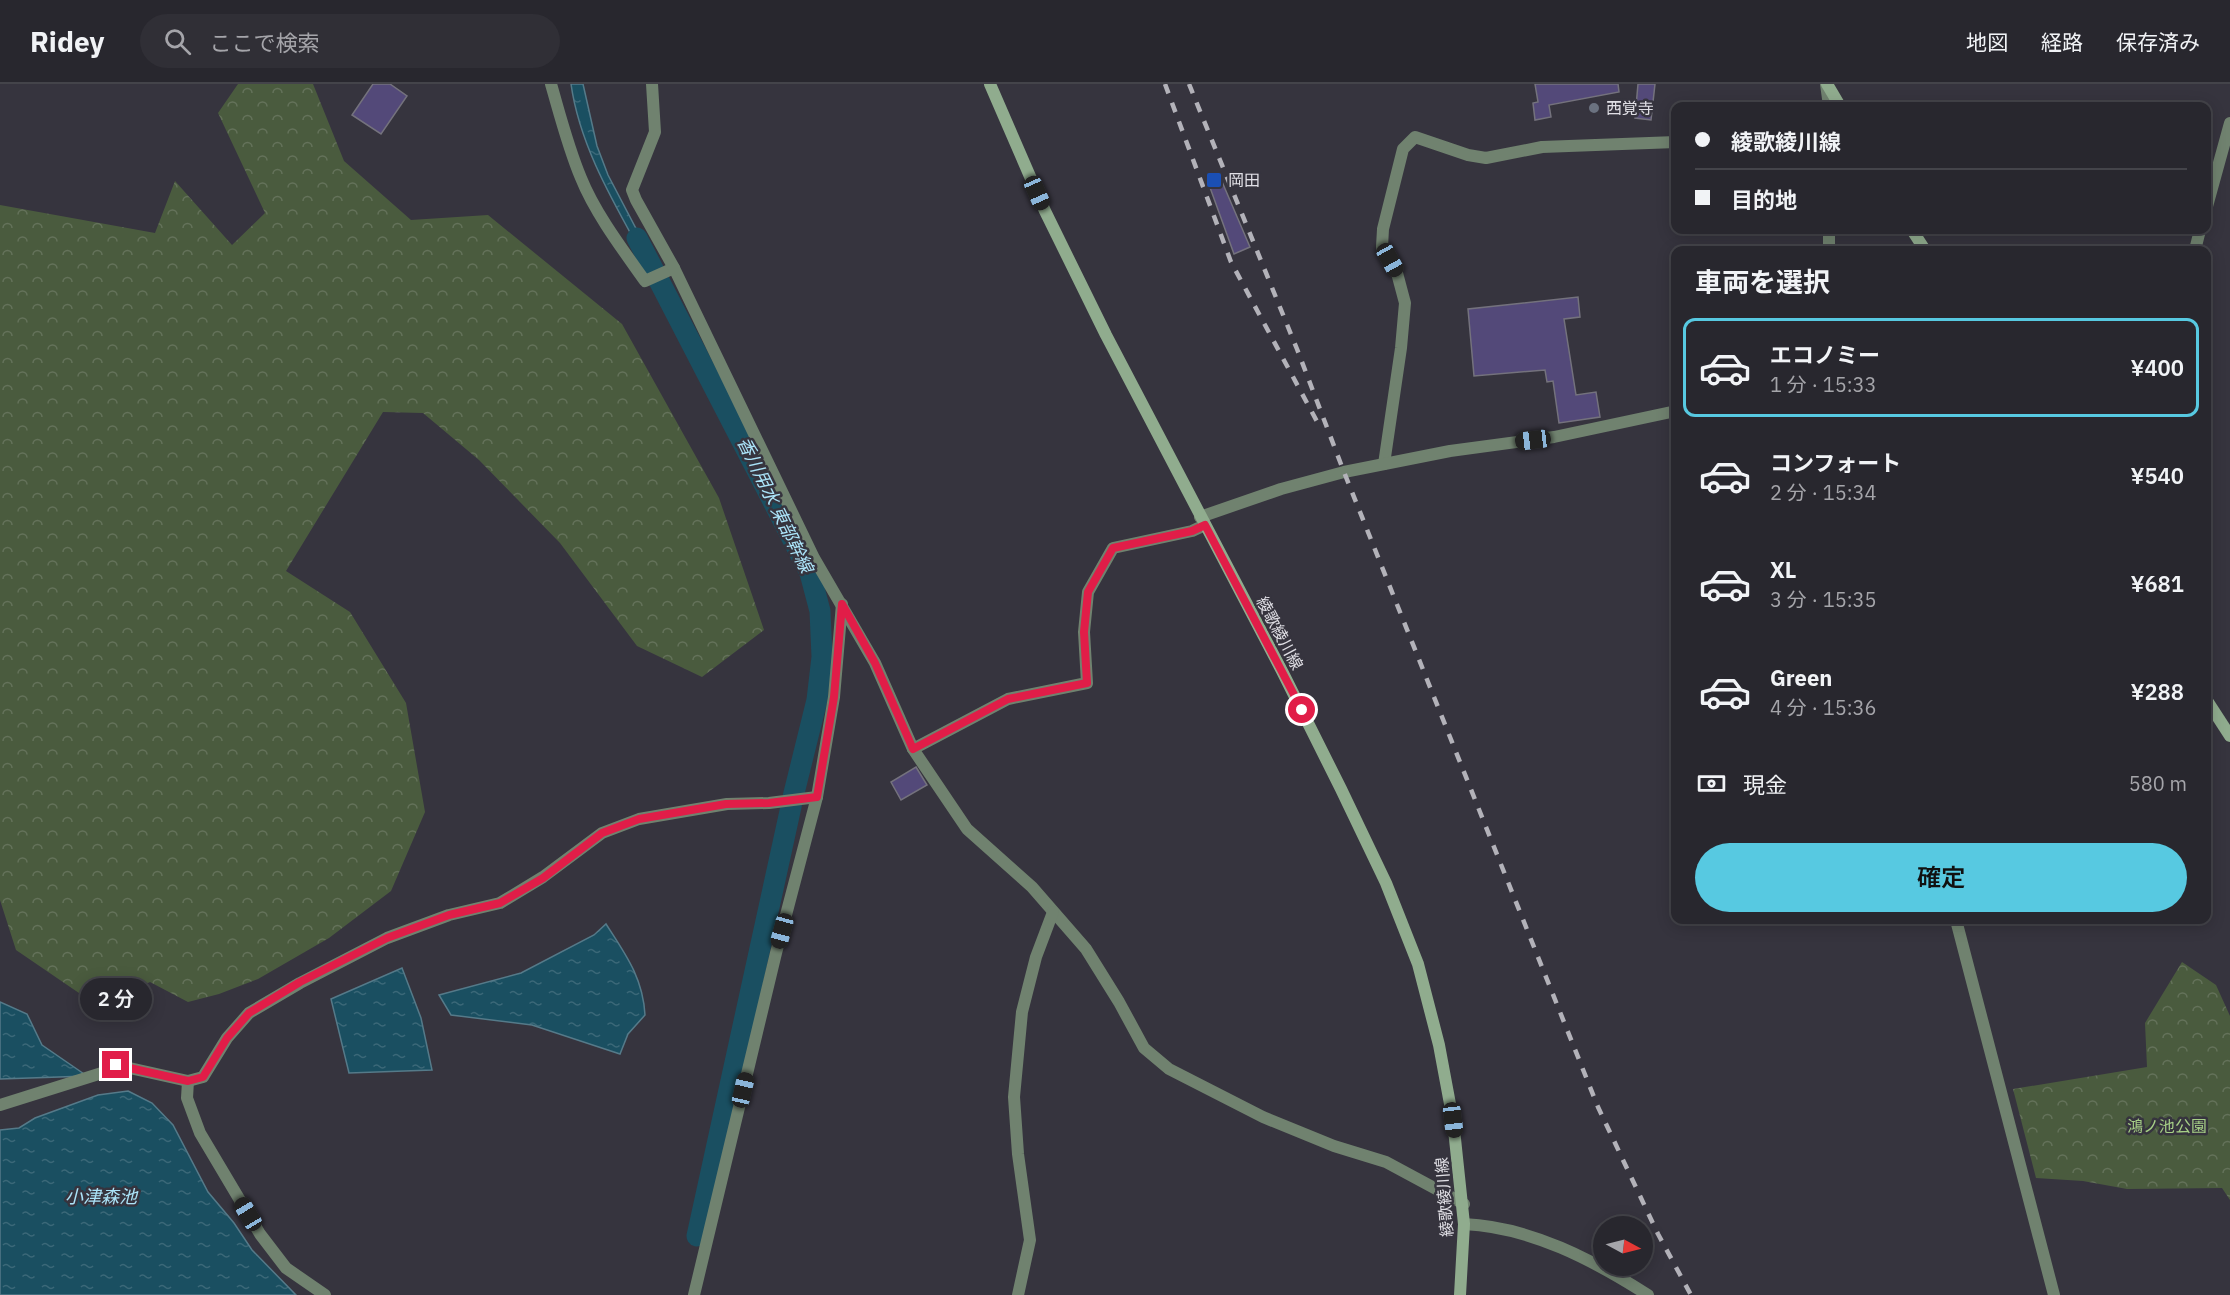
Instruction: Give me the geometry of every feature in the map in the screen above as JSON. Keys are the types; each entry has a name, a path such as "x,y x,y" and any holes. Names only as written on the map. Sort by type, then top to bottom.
{"main road":[{"name":"綾歌綾川線","path":"990,84 1045,211 1106,335 1341,789 1386,883 1418,964 1439,1045 1453,1120 1464,1203 1460,1295"},
{"path":"1826,84 1837,102"},
{"path":"2211,707 2230,736"}],"street":[{"path":"551,84 567,141 589,195 645,281 668,271"},
{"path":"652,84 655,132 633,190 668,271 814,558 875,663 913,749 967,829 1032,887 1086,950 1119,1002 1144,1048 1169,1069 1263,1117 1334,1146 1386,1162 1464,1203"},
{"path":"1826,84 1828,102"},
{"path":"2211,192 2230,123"},
{"path":"1384,464 1401,348 1405,303 1397,273 1382,247 1383,229 1403,149 1415,137 1468,155 1486,158 1542,147 1671,142"},
{"path":"913,749 1008,699 1087,683 1084,632 1088,592 1113,548 1192,531 1202,521 1281,489 1344,472 1450,451 1554,437 1671,412"},
{"path":"694,1295 776,953 817,797 834,697 842,604"},
{"path":"0,1105 105,1072 116,1065 188,1081 203,1077 227,1038 249,1013 300,982 387,938 449,915 500,903 543,878 602,833 639,819 726,804 769,803 817,797"},
{"path":"1018,1295 1030,1240 1018,1154 1014,1097 1022,1012 1036,957 1053,912"},
{"path":"1957,924 2054,1295"},
{"path":"188,1081 187,1098 200,1133 260,1234 286,1268 325,1295"},
{"path":"1464,1224 1509,1230 1565,1250 1605,1268 1648,1295"}],"green space":[{"path":"238,84 313,84 344,161 411,220 488,215 622,324 719,498 764,630 702,677 637,646 560,543 479,460 423,413 383,412 286,571 350,612 406,703 425,812 391,891 329,938 258,979 219,994 188,1002 150,982 117,998 117,1019 16,950 0,900 0,205 155,233 175,181 232,245 265,213 218,113"},
{"name":"鴻ノ池公園","path":"2182,962 2216,985 2230,1016 2230,1200 2222,1188 2127,1189 2083,1181 2036,1178 2013,1089 2147,1067 2145,1023"}],"water":[{"path":"571,84 583,84 597,146 608,175 653,261 648,265 612,200 591,155 582,132"},
{"path":"606,924 627,957 637,978 644,1002 645,1015 628,1034 620,1054 532,1025 451,1015 439,995 521,973 594,935"},
{"path":"402,968 421,1018 432,1070 349,1073 331,999"},
{"path":"0,1002 27,1014 42,1045 87,1076 0,1079"},
{"name":"小津森池","path":"128,1091 152,1103 173,1125 208,1192 234,1223 252,1250 296,1295 0,1295 0,1130 19,1128 35,1118 98,1095"}],"building":[{"path":"373,84 390,84 407,96 381,134 352,115"},
{"path":"1535,84 1618,84 1619,92 1549,105 1551,117 1535,120 1533,103 1538,102"},
{"path":"1638,84 1655,84 1651,120 1635,118"},
{"path":"1220,177 1250,247 1234,254 1208,182"},
{"path":"1578,297 1580,317 1564,319 1576,395 1596,392 1600,417 1559,423 1553,381 1547,382 1545,370 1474,376 1468,309"},
{"path":"916,767 927,785 901,800 891,782"}],"waterway":[{"name":"香川用水 東部幹線","path":"637,238 810,573 820,611 822,657 817,700 794,793 697,1236"}],"railway":[{"path":"1165,84 1231,262 1320,427"},
{"path":"1189,84 1297,349 1598,1107 1658,1234 1691,1295"}],"place":[{"name":"西覚寺","path":"1594,108"},
{"name":"岡田","path":"1214,180"}],"route":[{"path":"116,1065 188,1081 203,1077 227,1038 249,1013 300,982 387,938 449,915 500,903 543,878 602,833 639,819 726,804 769,803 817,797 834,697 842,604 875,663 913,749 1008,699 1087,683 1084,632 1088,592 1113,548 1192,531 1205,525 1302,710"}]}
